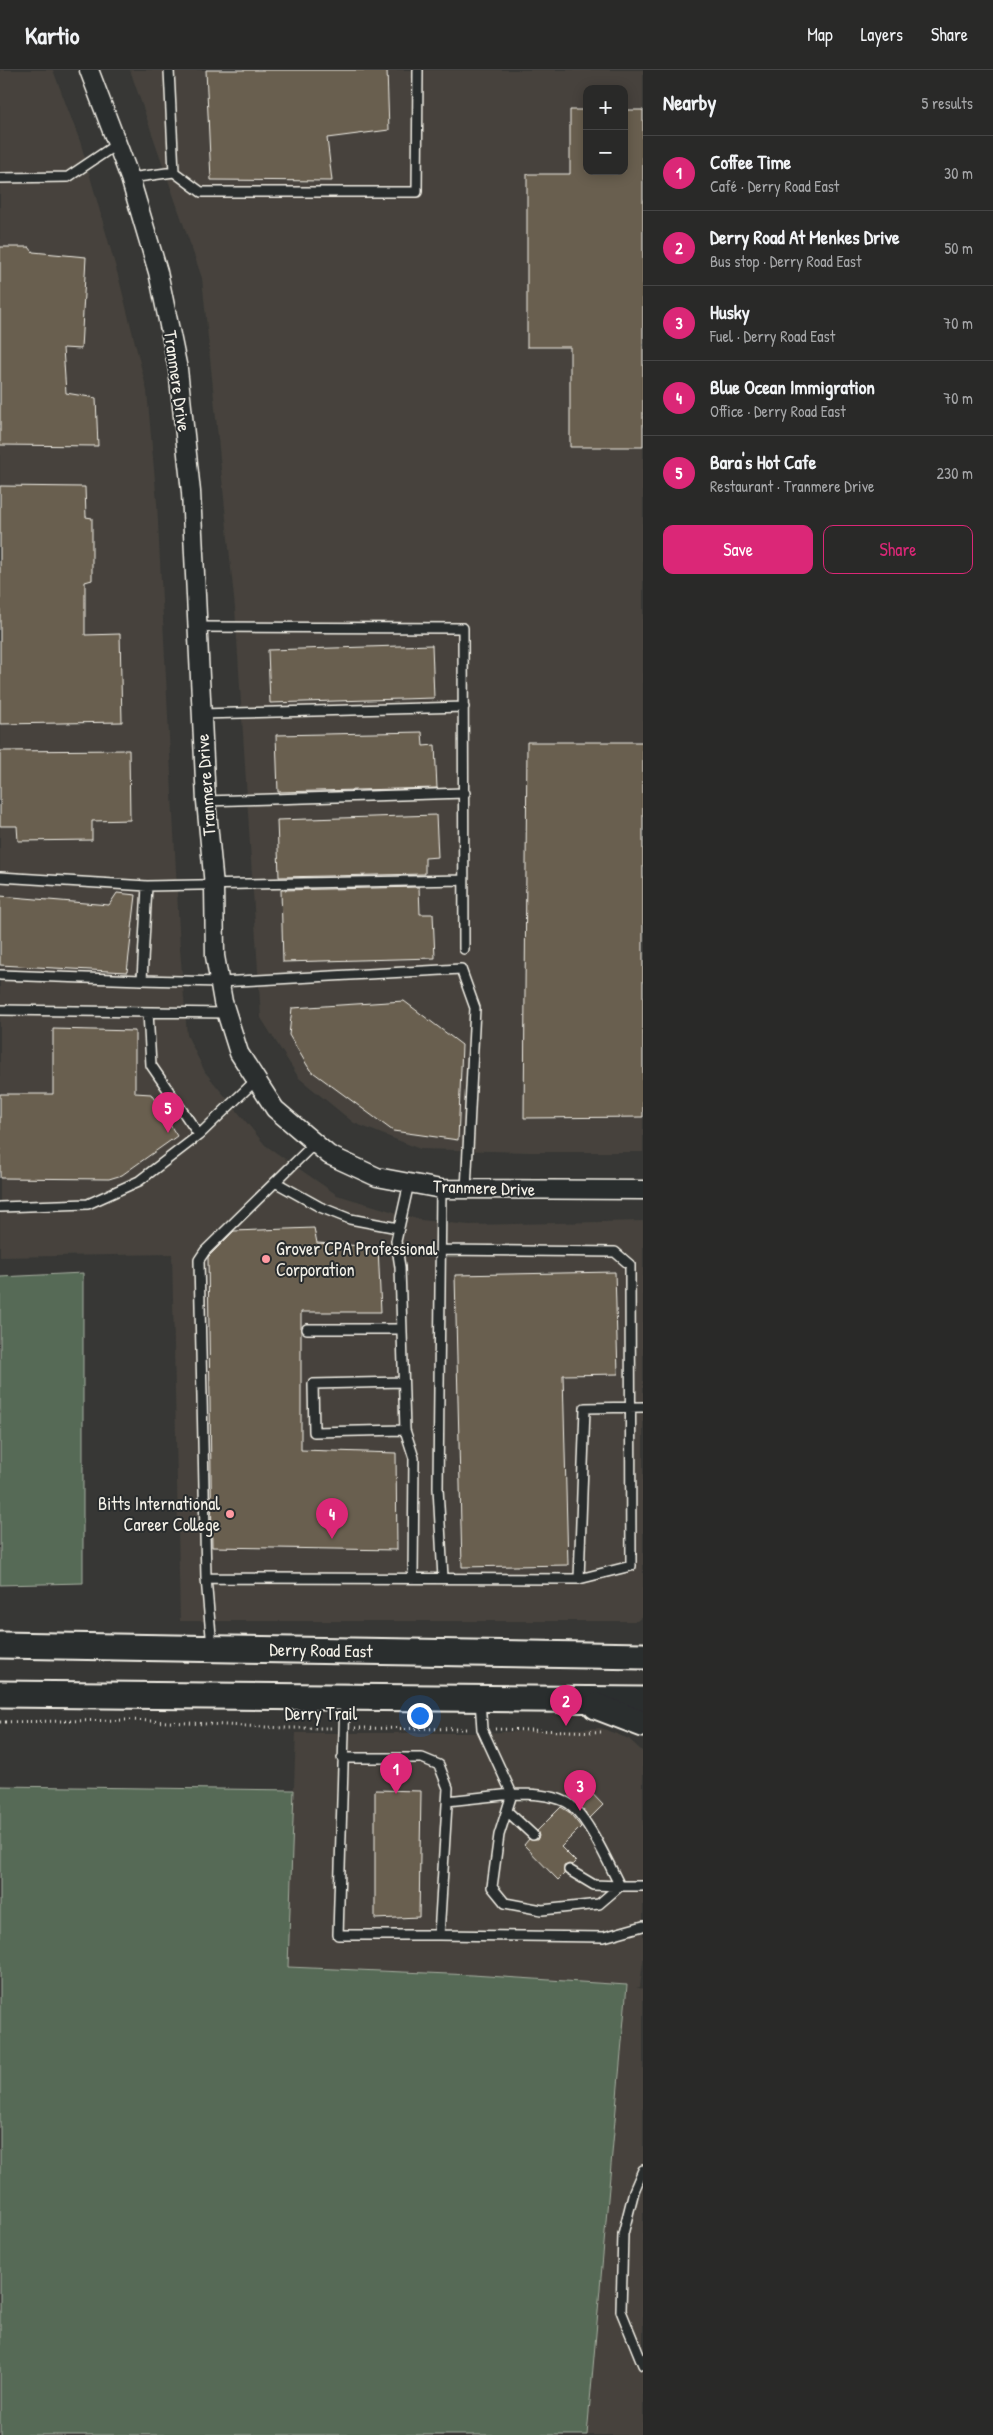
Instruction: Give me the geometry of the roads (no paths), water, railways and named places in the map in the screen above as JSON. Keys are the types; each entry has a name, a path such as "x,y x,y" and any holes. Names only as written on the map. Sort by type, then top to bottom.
{"main road":[{"name":"Derry Road East","path":"0,1645 643,1656"},
{"path":"0,1694 480,1700 643,1700"},
{"path":"580,1700 643,1724"}],"street":[{"name":"Tranmere Drive","path":"89,70 130,178 158,272 178,369 191,492 206,801 214,886 215,956 226,1013 239,1053 275,1109 329,1155 378,1177 442,1189 643,1190"}],"lane":[{"path":"169,70 174,172"},
{"path":"130,178 174,172 201,192 417,192 418,70"},
{"path":"0,178 68,177 117,144"},
{"path":"197,627 464,628 464,949"},
{"path":"201,714 464,707"},
{"path":"206,801 465,793"},
{"path":"0,877 147,886 463,880"},
{"path":"142,980 147,886"},
{"path":"0,974 220,982 461,969 475,1008 466,1190"},
{"path":"0,1010 226,1013"},
{"path":"148,1012 151,1065 199,1134"},
{"path":"0,1207 88,1204 139,1182 199,1134 256,1080"},
{"path":"212,1648 206,1578 199,1260 205,1251 315,1143"},
{"path":"275,1182 320,1207 350,1219 398,1228"},
{"path":"409,1183 396,1241 400,1267 405,1430 414,1458 413,1578"},
{"path":"442,1189 438,1488 443,1578"},
{"path":"206,1578 580,1579 631,1566 630,1265 615,1252 441,1250"},
{"path":"307,1329 402,1329"},
{"path":"403,1382 313,1384 314,1432 405,1430"},
{"path":"580,1579 585,1408 643,1407"},
{"path":"345,1698 338,1935 604,1937 643,1926"},
{"path":"480,1700 482,1729 512,1794 498,1835 492,1887 505,1902 542,1910 599,1904 620,1886"},
{"path":"342,1758 422,1758 439,1765 448,1788 439,1935"},
{"path":"447,1801 512,1794 530,1794 566,1802 586,1822 620,1886"},
{"path":"507,1811 533,1835"},
{"path":"569,1870 594,1885 643,1886"},
{"path":"643,2170 634,2191 623,2234 621,2285 621,2310 643,2365"}],"place":[{"name":"Bara's Hot Cafe","path":"168,1133"},
{"name":"Grover CPA Professional Corporation","path":"266,1259"},
{"name":"Bitts International Career College","path":"230,1514"},
{"name":"Blue Ocean Immigration","path":"332,1539"},
{"name":"Derry Road At Menkes Drive","path":"566,1726"},
{"name":"Coffee Time","path":"396,1794"},
{"name":"Husky","path":"580,1811"}]}
